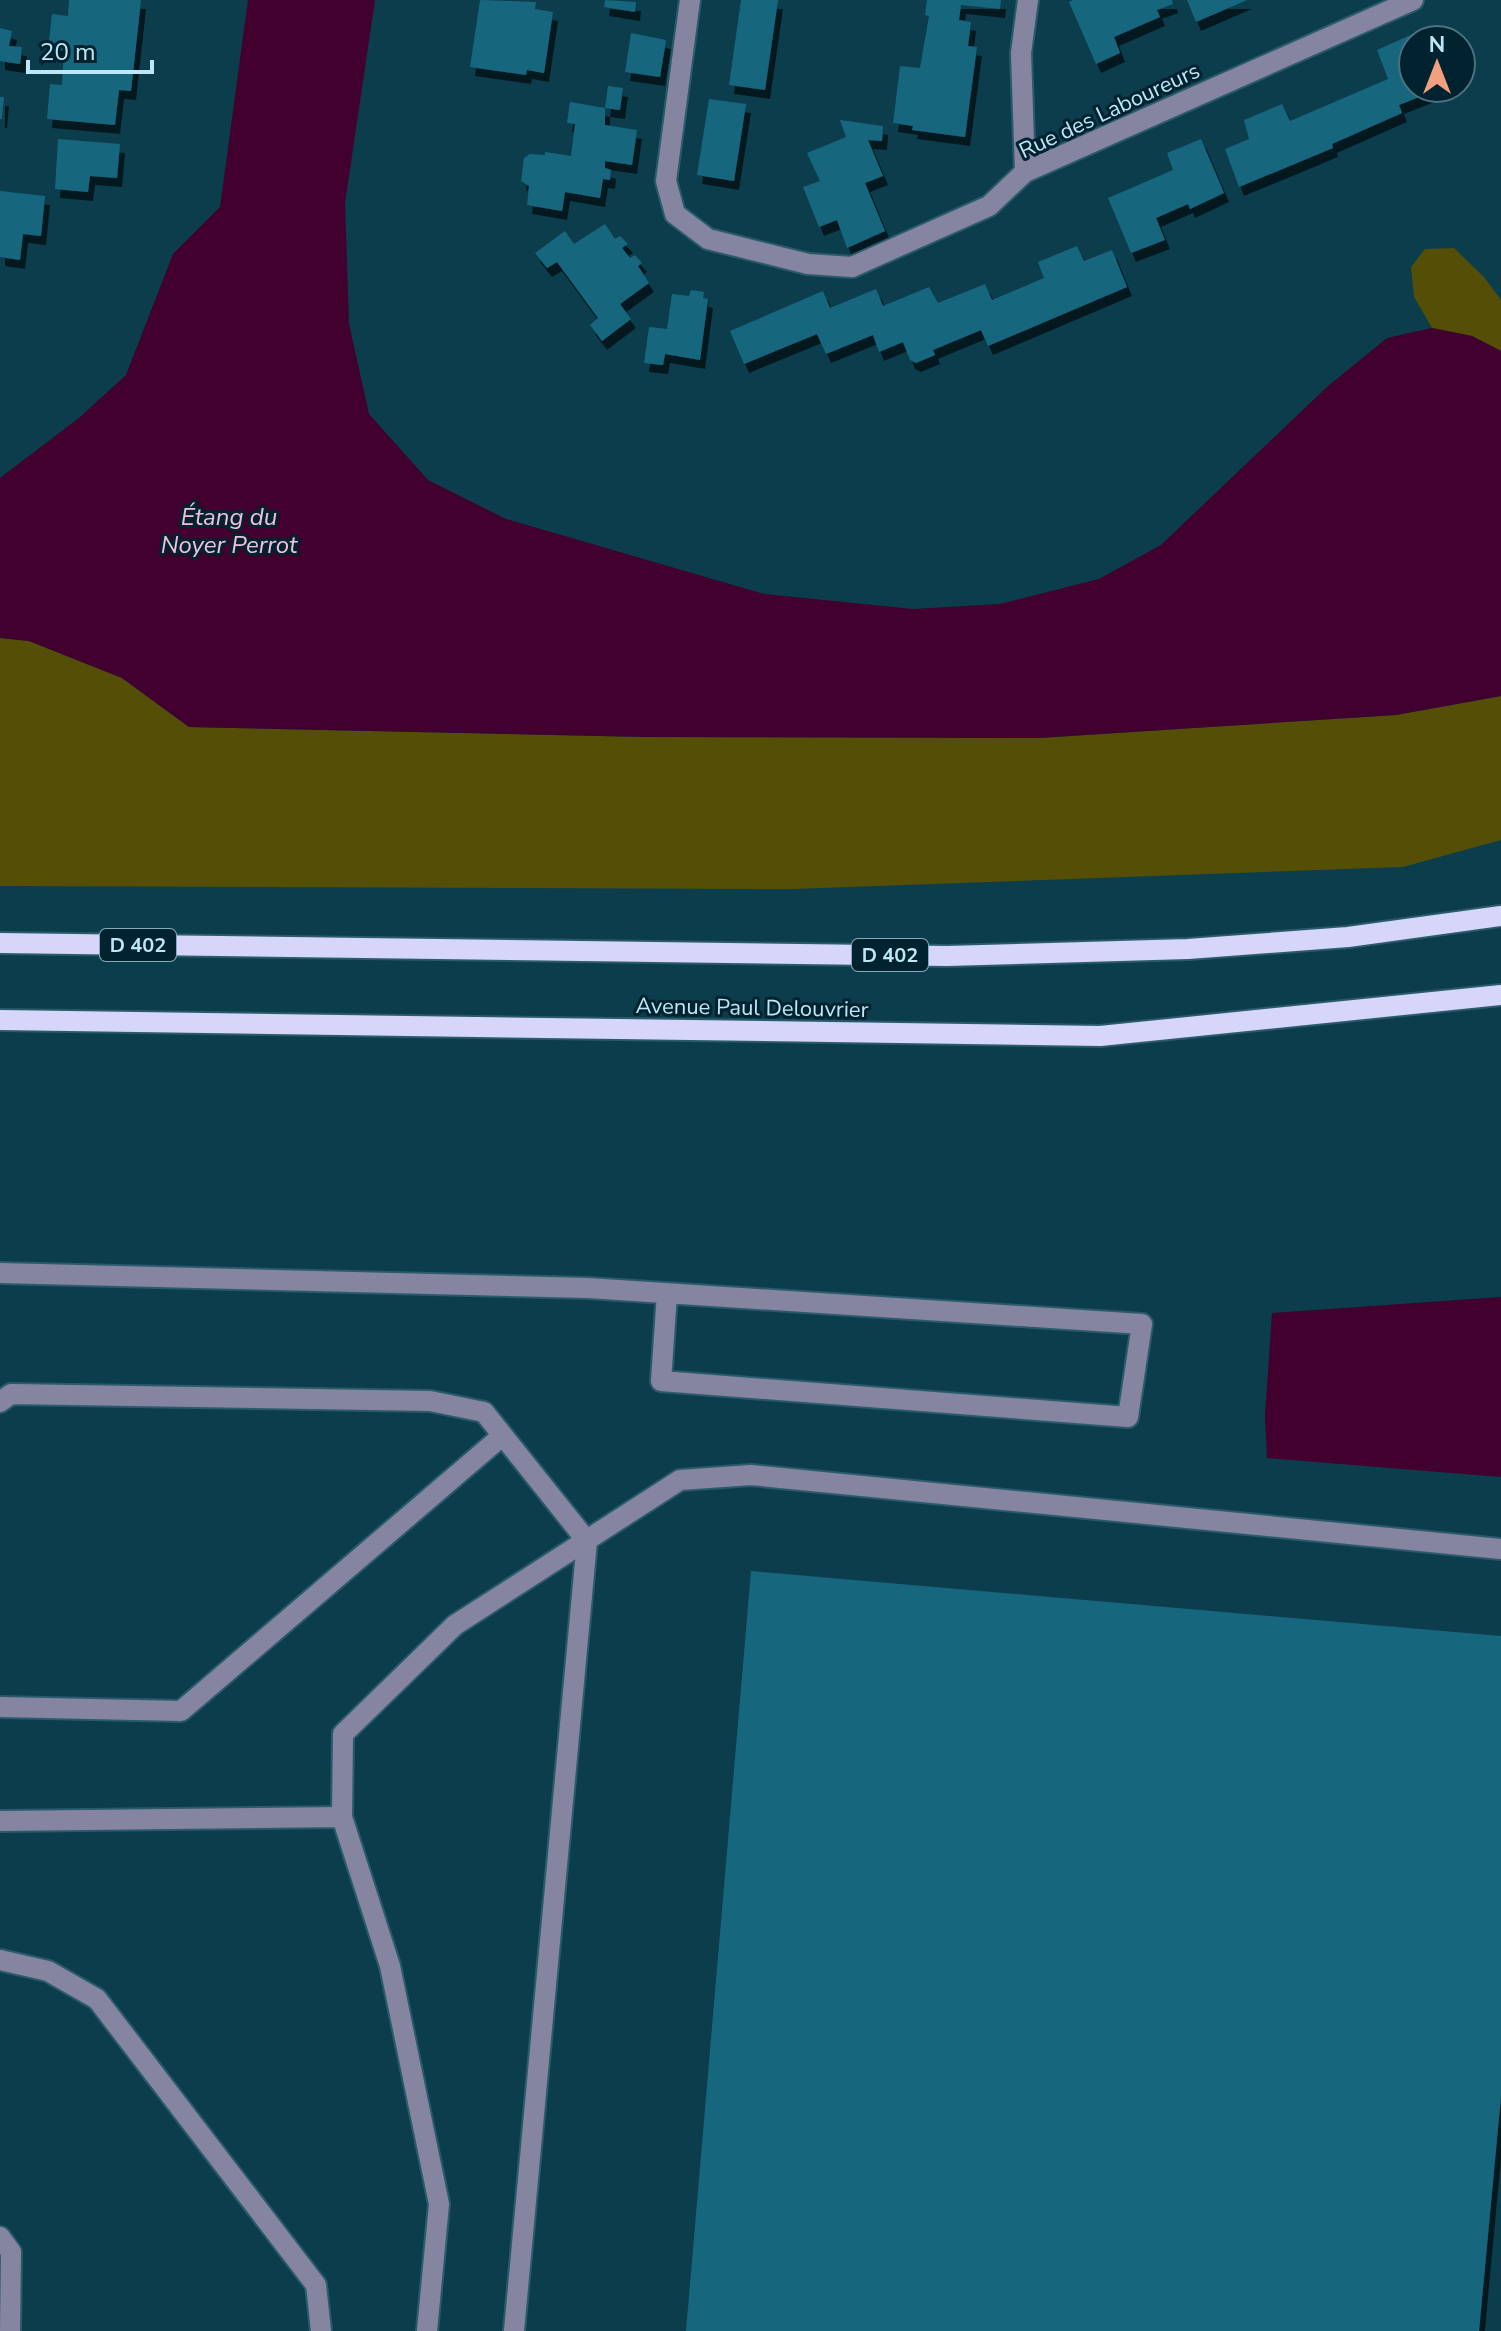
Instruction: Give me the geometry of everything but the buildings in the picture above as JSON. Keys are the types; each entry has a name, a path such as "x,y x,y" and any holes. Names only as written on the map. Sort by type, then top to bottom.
{"main road":[{"name":"D 402","path":"0,943 947,956 1217,947 1348,937 1501,916"},
{"name":"Avenue Paul Delouvrier","path":"0,1020 1100,1036 1501,995"}],"street":[{"name":"Rue des Laboureurs","path":"690,0 666,181 675,214 708,239 808,264 852,267 989,206 1025,172 1413,0"},
{"path":"1025,172 1021,53 1028,0"},
{"path":"0,1273 588,1288 667,1293 1142,1324 1128,1417 661,1381 667,1293"},
{"path":"0,1402 11,1394 430,1401 484,1412 587,1541 514,2331"},
{"path":"0,1707 181,1711 502,1436"},
{"path":"427,2331 439,2204 390,1966 342,1817 343,1734 455,1625 680,1480 751,1475 1501,1549"},
{"path":"0,1821 342,1817"},
{"path":"0,1960 48,1971 97,1999 316,2285 321,2331"},
{"path":"0,2237 11,2252 10,2331"}],"shaded area":[{"path":"1454,248 1484,277 1501,300 1501,351 1472,336 1432,328 1414,297 1411,267 1425,249"},
{"path":"0,638 29,641 122,678 189,727 645,737 1039,738 1396,715 1501,696 1501,840 1403,867 794,889 0,886"}],"water":[{"name":"Étang du Noyer Perrot","path":"248,0 375,0 345,203 349,324 369,414 428,480 506,519 764,594 913,609 1000,604 1099,579 1161,545 1327,387 1387,338 1432,328 1472,336 1501,351 1501,696 1396,715 1039,738 645,737 189,727 122,678 29,641 0,638 0,478 79,418 126,375 173,254 220,207"},
{"path":"1501,1297 1501,1477 1267,1458 1265,1415 1272,1313"}]}
